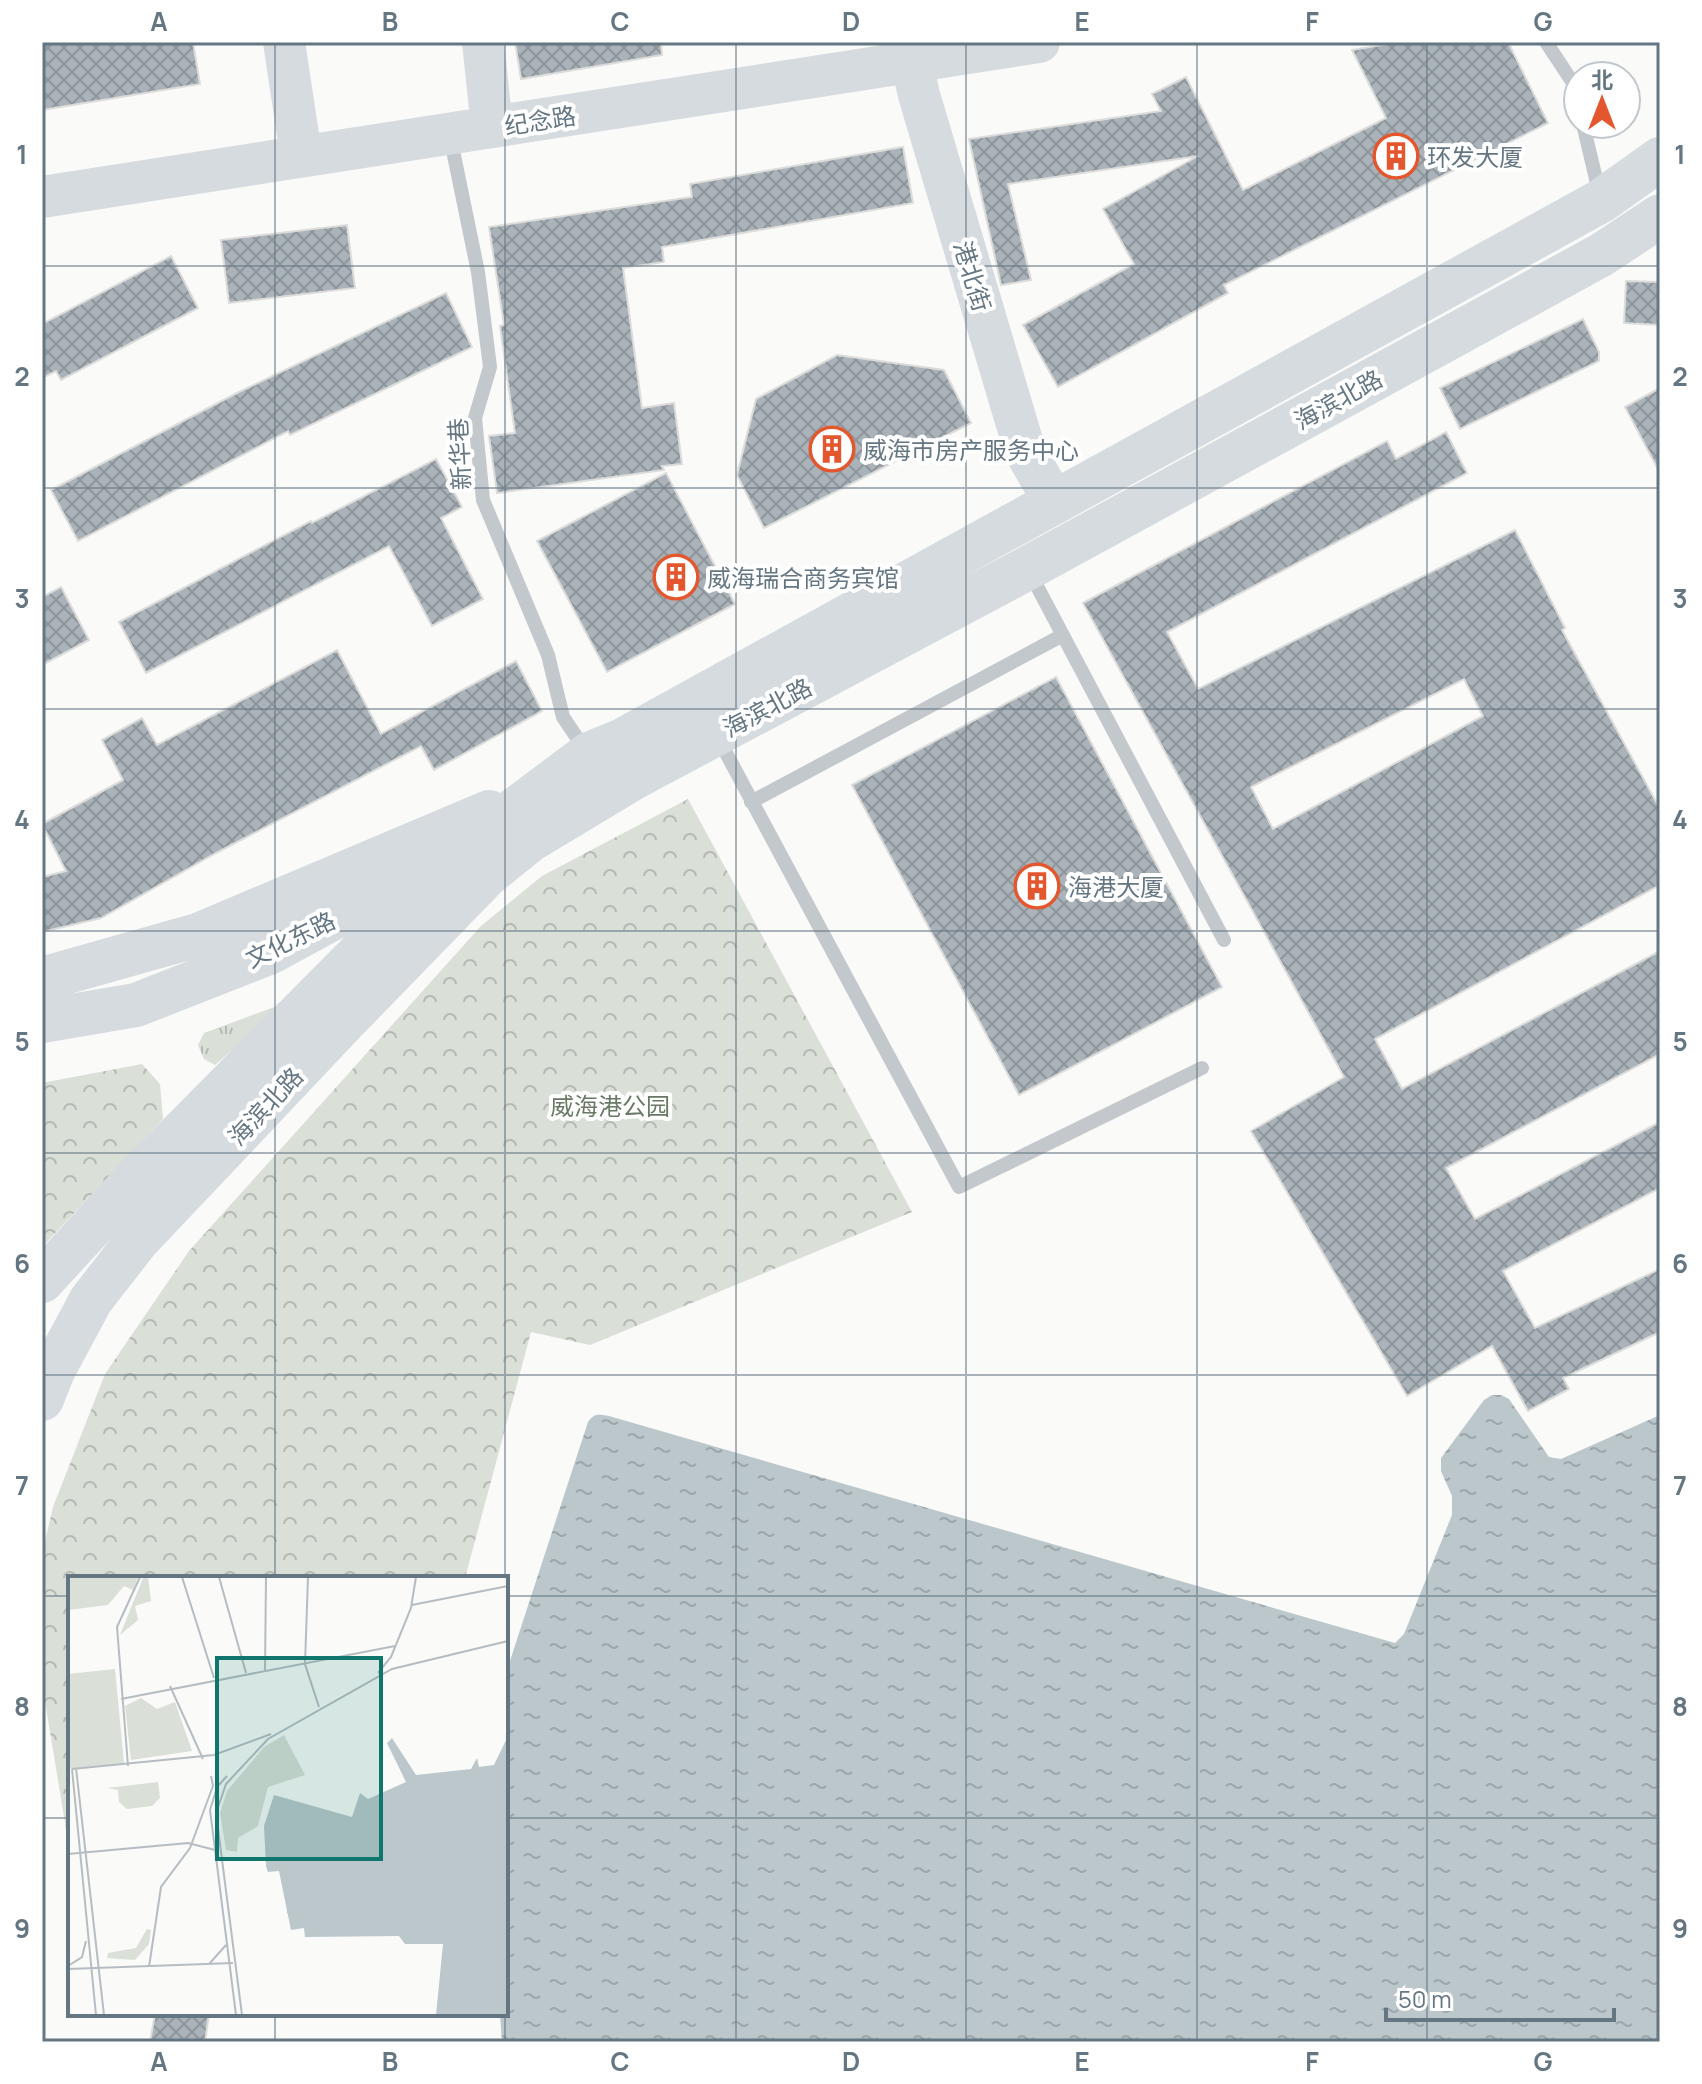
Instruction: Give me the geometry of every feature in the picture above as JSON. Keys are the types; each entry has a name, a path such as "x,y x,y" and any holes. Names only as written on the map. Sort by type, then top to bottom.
{"main road":[{"name":"海滨北路","path":"42,1281 146,1168 465,847 589,754 621,741 1601,201 1660,159"},
{"name":"海滨北路","path":"42,1399 53,1371 91,1300 137,1241 488,874 529,841 618,787 1028,568 1601,255 1660,216"},
{"path":"42,979 198,935 544,788 618,787"},
{"name":"文化东路","path":"42,1021 136,1005 271,952 465,847 529,841"}],"street":[{"path":"284,42 301,155"},
{"path":"483,42 492,127"},
{"name":"纪念路","path":"42,197 492,127 913,52 1039,42"},
{"name":"港北街","path":"913,52 1025,451 1055,503"}],"lane":[{"path":"1546,42 1562,66"},
{"name":"新华巷","path":"449,134 478,272 490,367 475,418 483,500 548,655 563,717 589,754"},
{"path":"1587,140 1601,201"},
{"path":"1028,568 1224,940"},
{"path":"751,802 1063,635"},
{"path":"716,734 959,1187 1202,1068"}],"green space":[{"name":"威海港公园","path":"688,799 912,1212 590,1345 531,1332 466,1576 68,1576 68,1841 42,1683 42,1554 53,1507 105,1374 189,1251 481,926 542,876"},
{"path":"288,1002 215,1065 204,1059 198,1045 204,1033"},
{"path":"142,1064 160,1084 163,1119 42,1247 42,1083"}],"water":[{"path":"1492,1395 1509,1399 1549,1457 1561,1459 1660,1415 1660,2042 502,2042 500,2016 508,2016 508,1667 592,1417 609,1416 1395,1643 1404,1634 1452,1515 1452,1496 1441,1471 1441,1458 1484,1400"}],"building":[{"path":"42,42 193,42 200,84 42,110"},
{"path":"515,42 661,42 662,55 521,79"},
{"path":"1400,42 1508,42 1548,123 1224,285 1228,293 1058,387 1023,325 1134,264 1103,209 1198,156 1008,184 1031,280 1001,285 969,139 1161,111 1152,94 1186,77 1243,190 1386,118 1352,50"},
{"path":"903,147 913,203 662,247 664,262 623,268 642,408 674,403 682,464 662,466 664,470 497,493 489,436 515,433 500,326 504,325 489,227 692,197 690,184"},
{"path":"347,225 355,288 229,303 221,240"},
{"path":"171,256 198,308 61,380 56,371 42,378 42,324"},
{"path":"1626,281 1660,282 1660,325 1624,323"},
{"path":"446,293 472,347 290,435 288,431 78,541 51,490 237,393"},
{"path":"1583,319 1599,352 1599,361 1460,429 1440,388"},
{"name":"威海市房产服务中心","path":"837,355 944,370 971,423 764,528 737,475 756,399"},
{"path":"1660,388 1660,473 1625,407"},
{"path":"1446,432 1467,473 1167,632 1198,689 1515,530 1565,628 1562,630 1660,809 1660,885 1375,1039 1402,1089 1660,951 1660,1054 1446,1168 1475,1219 1660,1122 1660,1188 1503,1271 1535,1328 1660,1269 1660,1332 1563,1378 1569,1389 1528,1411 1492,1346 1407,1396 1251,1131 1344,1077 1083,603 1387,441 1396,459","holes":["1464,679 1483,716 1273,829 1251,787"]},
{"path":"436,459 462,507 441,518 483,599 432,626 389,546 146,673 119,622"},
{"name":"威海瑞合商务宾馆","path":"666,473 735,604 607,672 537,541"},
{"path":"61,587 89,640 42,665 42,597"},
{"path":"337,650 381,734 516,661 542,711 434,770 421,746 216,853 101,918 42,932 42,877 66,871 42,824 123,780 102,740 142,718 157,745"},
{"name":"海港大厦","path":"1056,677 1222,987 1019,1095 852,785"},
{"path":"155,2016 209,2016 205,2042 150,2042"}],"place":[{"name":"环发大厦","path":"1396,156"},
{"name":"威海市房产服务中心","path":"832,449"},
{"name":"威海瑞合商务宾馆","path":"676,577"},
{"name":"海港大厦","path":"1037,886"}]}
